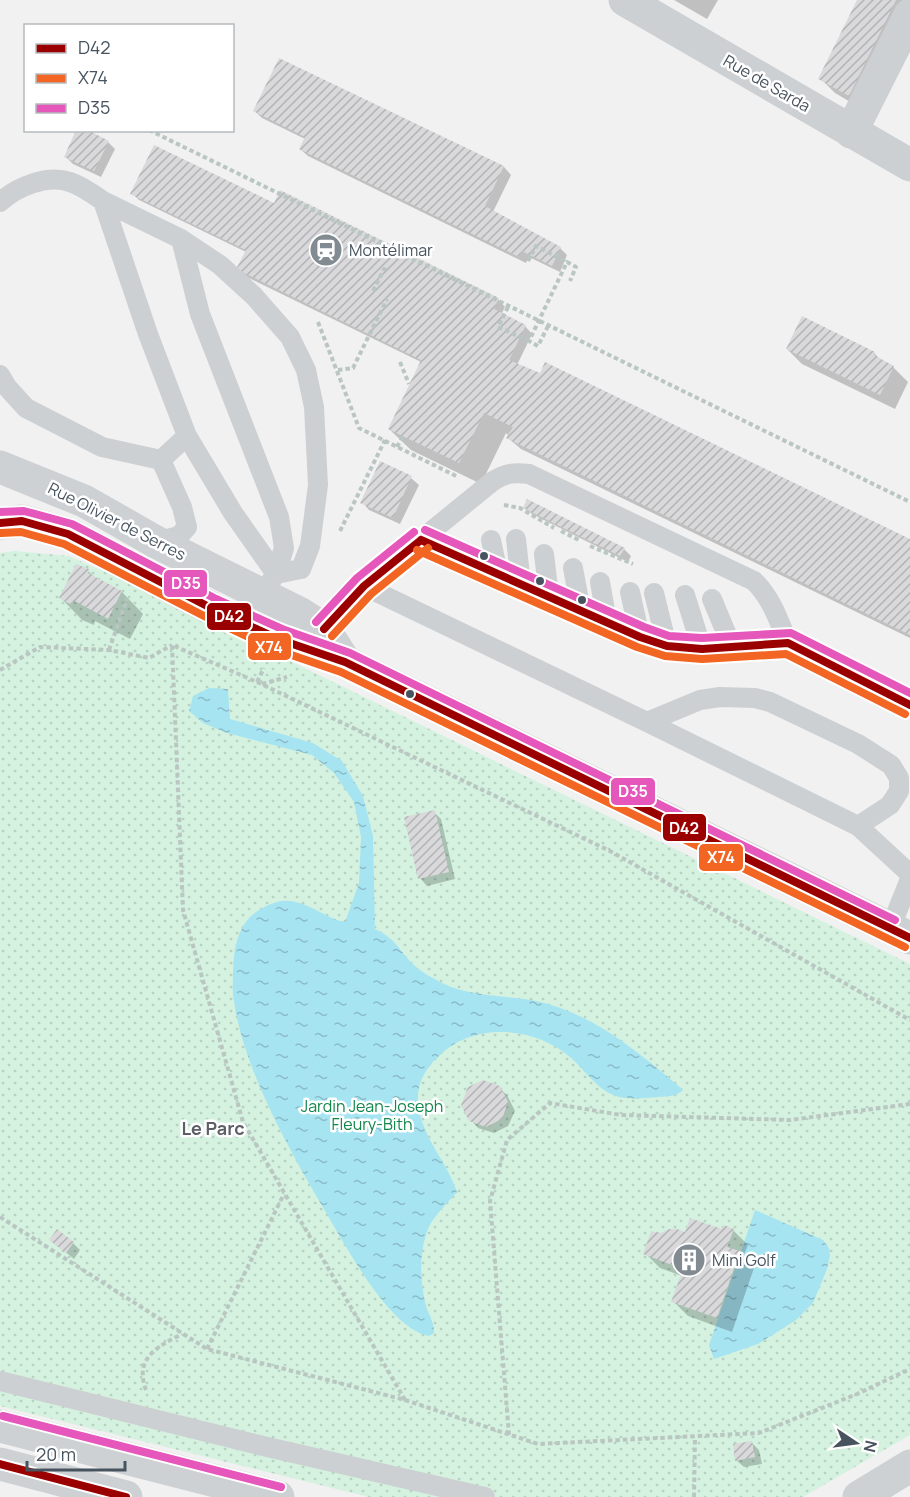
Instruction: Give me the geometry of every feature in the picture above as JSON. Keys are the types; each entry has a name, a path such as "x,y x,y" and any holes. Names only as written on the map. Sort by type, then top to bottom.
{"street":[{"name":"Rue de Sarda","path":"625,0 910,165"},
{"path":"851,132 910,15"},
{"name":"Rue Olivier de Serres","path":"0,467 84,501 156,542 269,584 299,613 324,628 345,662"},
{"name":"Rue Olivier de Serres","path":"0,522 22,521 68,534 211,608 278,639 345,662 900,934"},
{"path":"0,1426 278,1497"},
{"path":"0,1464 126,1497"},
{"path":"859,1497 910,1466"}],"lane":[{"path":"0,202 12,191 34,183 68,181 103,201 181,239 220,265 254,296 290,338 306,370 314,407 318,485 310,546 301,569 211,608"},
{"path":"103,201 148,334 187,436 233,513 269,584"},
{"path":"181,239 200,314 279,517 284,548 269,584"},
{"path":"0,375 7,387 26,408 102,447 161,460"},
{"path":"161,460 187,436"},
{"path":"156,542 179,536 187,528 182,507 161,460"},
{"path":"324,628 364,586 504,475 515,472 529,474 754,581 771,602 788,643"},
{"path":"516,539 521,584"},
{"path":"421,540 640,637 667,646 702,649 788,643 910,705"},
{"path":"491,540 498,573"},
{"path":"544,554 549,597"},
{"path":"573,568 581,611"},
{"path":"600,582 607,622"},
{"path":"364,586 858,826 910,874"},
{"path":"630,592 640,637"},
{"path":"654,593 667,646"},
{"path":"686,595 702,649"},
{"path":"712,599 732,647"},
{"path":"647,722 700,700 720,697 755,698 770,702 858,744 891,765 899,778 899,791 890,805 858,826"},
{"path":"900,934 910,879"},
{"path":"0,1381 263,1446 485,1497"}],"path":[{"path":"153,132 910,502"},
{"path":"528,261 536,246 576,267 570,281"},
{"path":"529,341 567,262"},
{"path":"373,291 384,269 389,271"},
{"path":"338,370 352,368 387,299"},
{"path":"508,307 498,327 538,346 548,326"},
{"path":"400,362 409,384"},
{"path":"397,447 403,436"},
{"path":"109,650 129,593"},
{"path":"0,670 40,647 109,650 149,658 172,645"},
{"path":"172,645 257,682 610,851 910,1020"},
{"path":"172,645 183,910 243,1122 405,1400"},
{"path":"509,1435 490,1201 507,1140 550,1103 621,1115 790,1120 910,1104"},
{"path":"207,1349 284,1194"},
{"path":"0,1217 207,1349 405,1400 538,1444 759,1433 857,1394 910,1369"},
{"path":"694,1497 695,1437"}],"green space":[{"name":"Jardin Jean-Joseph Fleury-Bith","path":"15,551 69,556 143,589 910,964 910,1435 803,1497 369,1497 0,1406 0,553"}],"water":[{"path":"209,688 228,689 230,719 313,743 342,761 363,796 373,836 375,929 393,941 418,968 453,988 536,1001 577,1015 615,1036 683,1090 668,1096 626,1098 616,1096 597,1084 571,1058 556,1047 522,1034 486,1033 468,1037 452,1045 438,1057 421,1081 418,1095 419,1110 426,1132 457,1192 430,1224 423,1247 422,1284 434,1329 434,1333 429,1336 414,1330 383,1302 355,1262 283,1135 257,1081 239,1027 233,998 235,950 242,929 255,913 277,902 286,901 303,904 345,922 359,883 361,837 354,802 334,773 312,755 227,733 203,723 189,711 193,696"},
{"path":"755,1210 823,1240 829,1248 827,1269 813,1303 796,1320 758,1344 714,1359 709,1345"}],"building":[{"path":"857,0 896,0 849,96 818,79"},
{"path":"279,58 504,166 485,206 561,247 552,266 522,251 519,257 299,149 305,137 253,111"},
{"path":"75,132 92,132 109,141 94,171 64,157"},
{"path":"154,145 274,203 280,190 499,298 494,309 526,325 509,360 540,373 545,362 910,539 910,635 506,438 513,427 484,413 459,463 388,429 421,360 236,269 246,250 130,194"},
{"path":"802,316 875,352 874,355 894,366 880,395 786,349"},
{"path":"380,461 412,476 393,518 360,503"},
{"path":"527,499 625,548 620,556 523,508"},
{"path":"76,564 89,569 88,573 122,591 108,619 73,600 72,605 59,598"},
{"path":"435,810 449,872 418,879 404,817"},
{"path":"483,1080 500,1086 508,1102 502,1119 486,1127 469,1121 461,1105 468,1087"},
{"name":"Mini Golf","path":"690,1218 722,1229 724,1225 734,1229 727,1247 740,1251 717,1318 671,1302 683,1269 643,1254 651,1231 661,1233 669,1229 677,1229 685,1232"},
{"path":"57,1229 74,1242 66,1253 49,1240"},
{"path":"752,1441 755,1457 735,1461 733,1444"}],"transit line":[{"name":"D35","path":"0,512 24,511 72,524 216,599 282,629 350,653 895,920"},
{"name":"D42","path":"0,523 22,521 68,534 211,608 278,639 345,662 910,938"},
{"name":"D35","path":"425,530 669,636 702,638 791,633 910,693"},
{"name":"X74","path":"1,533 21,532 64,544 206,617 274,649 341,672 905,947"},
{"name":"D35","path":"316,622 357,578 414,532"},
{"name":"D42","path":"421,540 640,637 667,646 702,649 788,643 910,705"},
{"name":"D42","path":"324,629 364,586 421,540"},
{"name":"X74","path":"332,636 371,594 428,548"},
{"name":"X74","path":"417,550 637,647 665,656 702,659 786,654 905,714"},
{"name":"D35","path":"3,1416 281,1487"},
{"name":"D42","path":"0,1464 126,1497"}],"place":[{"name":"Montélimar","path":"326,250"},
{"name":"Mini Golf","path":"689,1260"}],"district":[{"name":"Le Parc","path":"213,1128"}]}
